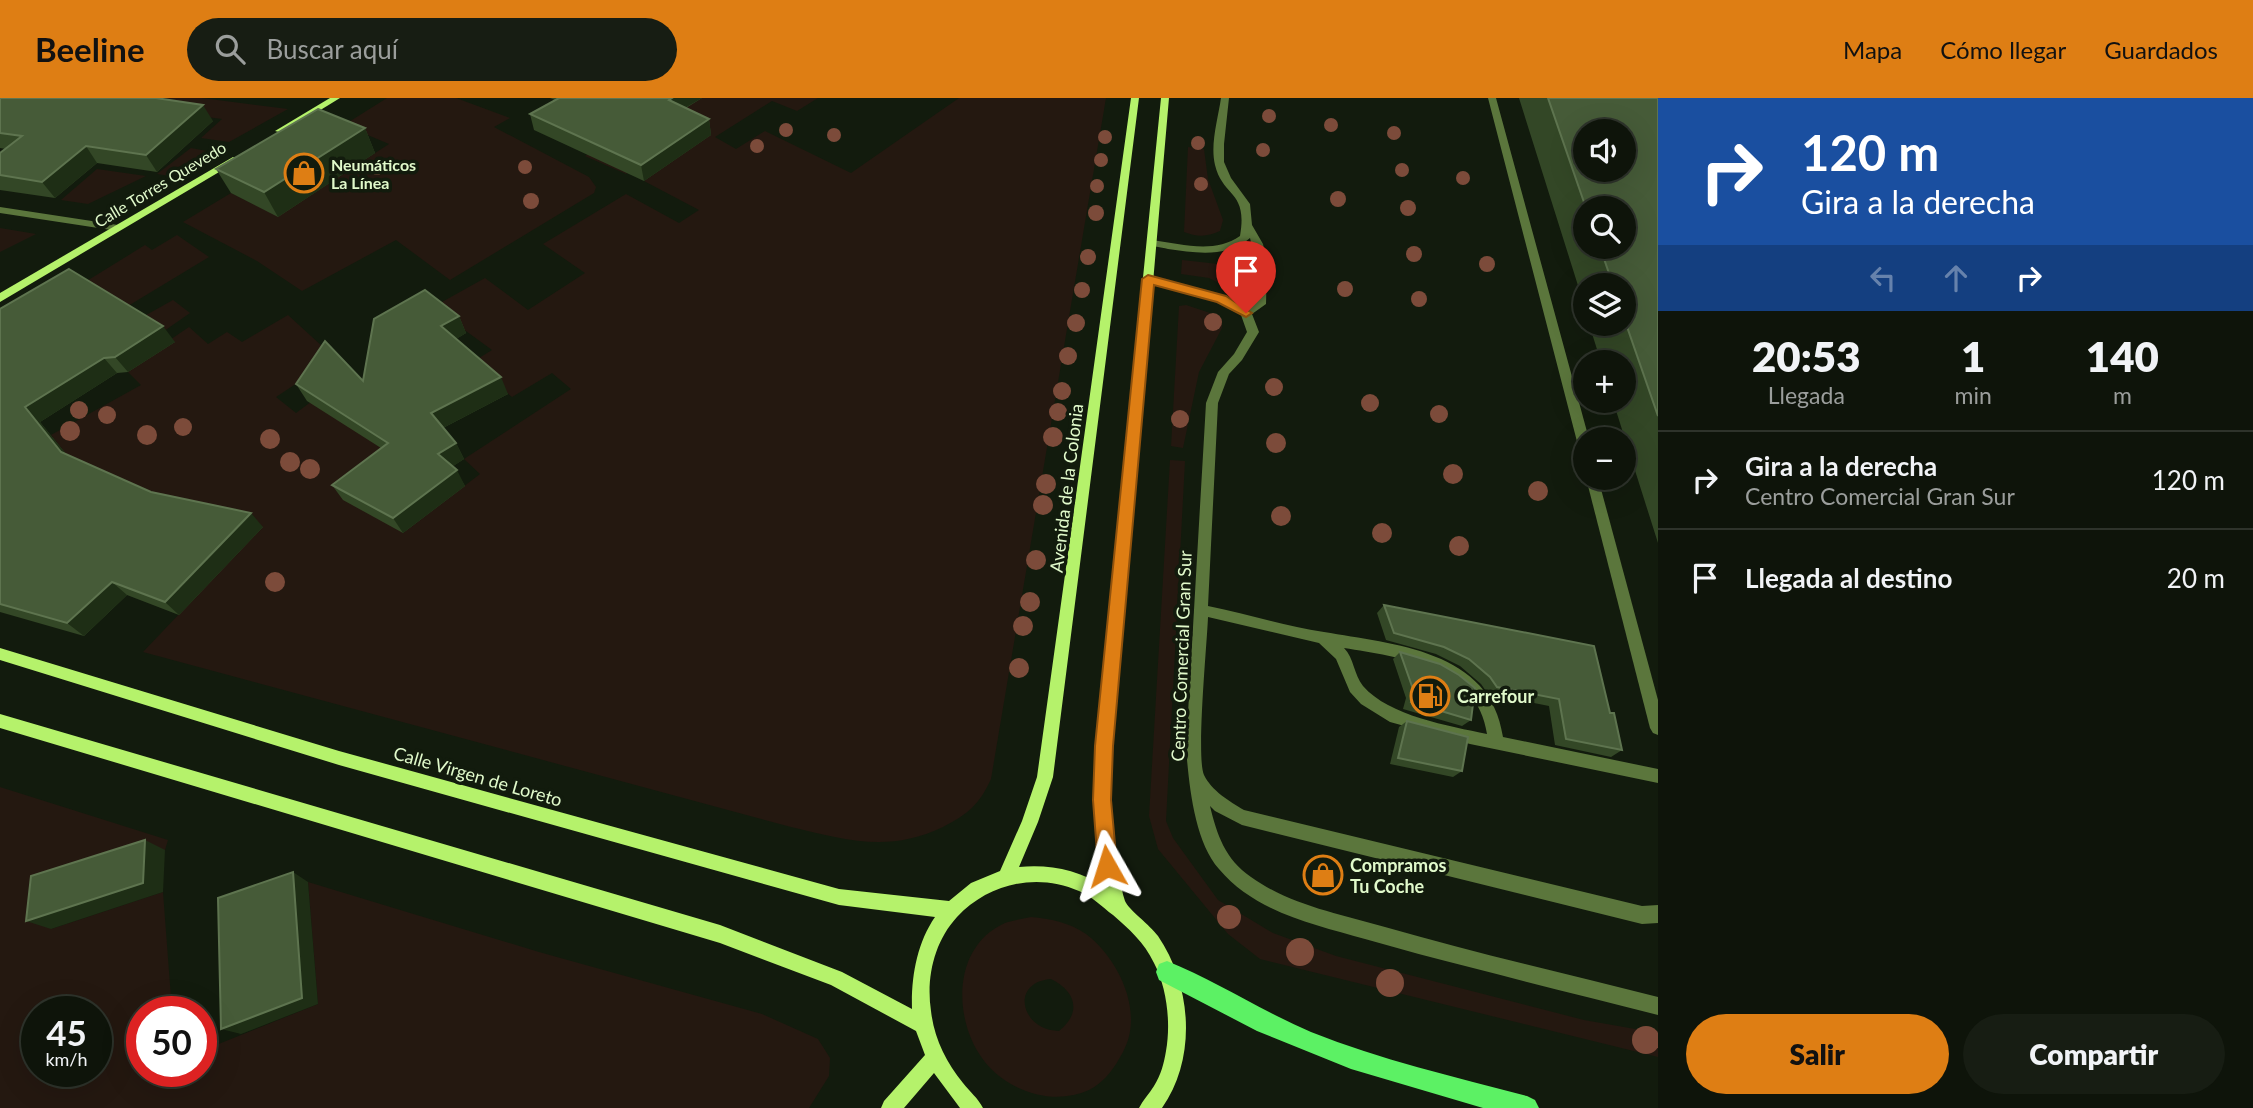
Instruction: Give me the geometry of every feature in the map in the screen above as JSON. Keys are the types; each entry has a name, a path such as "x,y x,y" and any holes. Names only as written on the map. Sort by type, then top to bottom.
{"main road":[{"path":"266,140 336,98"},
{"name":"Avenida de la Colonia","path":"1006,877 1030,822 1045,777 1135,98"},
{"path":"1119,910 1107,866 1104,836 1104,746 1165,98"},
{"name":"Calle Torres Quevedo","path":"0,298 242,154"},
{"name":"Calle Virgen de Loreto","path":"0,654 339,758 839,897 951,910"},
{"path":"0,721 720,934 836,978 924,1025"},
{"path":"973,1108 959,1095 935,1058 924,1025 921,982 930,942 951,910 975,889 1006,877 1044,874 1082,883 1119,910 1147,934 1167,972 1177,1007 1177,1041 1170,1075 1149,1108"},
{"path":"1167,972 1271,1026 1327,1049 1444,1086 1527,1108"},
{"path":"891,1108 935,1058"}],"street":[{"name":"Centro Comercial Gran Sur","path":"1224,98 1221,168 1242,198 1248,211 1248,226 1258,239 1261,251 1261,304 1246,313 1253,332 1238,357 1224,372 1212,403 1194,748 1196,777 1221,806 1242,817 1642,915 1658,914"},
{"path":"1492,98 1579,427"},
{"path":"0,210 118,228"},
{"path":"1152,243 1218,249 1239,243 1245,237 1248,226"},
{"path":"1148,279 1222,299 1246,313"},
{"path":"1595,490 1658,728"},
{"path":"1202,610 1423,659 1452,670 1461,675 1483,698 1492,715 1496,741"},
{"path":"1323,638 1342,655 1355,687 1377,708 1390,715 1430,727 1658,776"},
{"path":"1196,777 1211,842 1223,862 1243,882 1268,898 1307,914 1424,947 1658,1006"}],"shaded area":[{"path":"166,98 202,98 288,109 229,142 201,138 222,119 154,110"},
{"path":"387,98 456,98 510,118 494,127 589,177 596,187 594,193 450,280 396,240 302,291 257,261 183,222 231,193 278,216 389,144 344,125"},
{"path":"702,98 818,98 797,111 772,101 715,137 736,149 765,131 851,173 959,98 1106,98 991,779 982,796 966,813 943,827 904,840 886,842 830,836 143,652 262,527 0,484 63,450 51,435 141,385 128,372 189,327 208,344 227,332 242,342 288,315 335,358 276,397 296,413 350,373 398,459 403,533 480,474 464,459 571,389 552,373 512,397 471,363 492,350 433,307 485,278 528,310 585,273 543,244 626,194 679,223 699,210 644,181 710,135 659,153 626,174 585,156 657,110"},
{"path":"1188,147 1204,149 1208,179 1223,220 1220,231 1211,234 1184,232"},
{"path":"191,148 212,152 170,176 157,174"},
{"path":"97,169 146,176 88,204 61,200"},
{"path":"0,228 36,234 0,252"},
{"path":"177,235 209,257 123,309 82,284 145,245 152,250"},
{"path":"1244,258 1251,261 1251,292 1248,298 1209,278 1181,274 1182,260 1218,264"},
{"path":"173,300 190,313 141,347 139,319"},
{"path":"1186,305 1210,313 1222,322 1222,328 1199,372 1183,448 1171,446 1179,306"},
{"path":"1170,460 1185,461 1166,821 1173,838 1218,900 1273,933 1336,956 1584,1020 1658,1033 1658,1057 1260,959 1228,934 1158,849 1149,816"},
{"path":"0,787 168,840 165,850 51,929 163,892 171,996 126,996 126,1087 217,1087 217,1045 318,1004 308,882 539,952 762,1014 818,1039 830,1058 829,1076 809,1108 0,1108"},
{"path":"1031,917 1073,927 1098,944 1118,971 1129,1003 1129,1036 1117,1063 1100,1083 1074,1095 1042,1095 1012,1085 999,1076 978,1052 965,1018 963,980 976,947 988,933 1005,923","holes":["1051,979 1071,996 1073,1003 1071,1017 1059,1031 1046,1029 1036,1023 1025,1006 1029,988 1038,982"]}],"building":[{"path":"0,98 156,98 203,105 146,155 86,146 42,182 0,175 0,153 22,136 0,133"},
{"path":"559,98 672,98 669,100 709,119 641,165 530,114"},
{"path":"1548,98 1658,98 1658,416 1630,336 1636,336 1636,273 1609,273 1604,259 1636,259 1636,196 1582,196 1577,182 1636,182 1636,119 1573,119 1573,170"},
{"path":"318,109 365,128 264,192 216,169"},
{"path":"69,269 163,326 115,357 104,358 25,407 61,452 151,492 251,513 165,602 112,582 67,623 0,604 0,309"},
{"path":"425,290 459,316 441,326 501,377 431,413 456,443 438,454 457,470 393,518 332,485 388,443 296,384 325,341 363,381 374,319"},
{"path":"1384,605 1594,646 1622,750 1566,739 1559,699 1497,687 1490,677 1469,659 1444,647 1394,633"},
{"path":"1400,652 1440,664 1475,688 1471,720 1411,702 1414,692"},
{"path":"1407,721 1468,737 1462,771 1398,758"},
{"path":"145,840 143,883 26,921 31,876"},
{"path":"293,872 302,998 221,1029 218,898"}],"place":[{"name":"Neumáticos La Línea","path":"304,173"},
{"name":"Carrefour","path":"1430,696"},
{"name":"Compramos Tu Coche","path":"1323,875"}],"route":[{"path":"1107,866 1102,800 1104,746 1148,279 1222,299 1246,313"}]}
